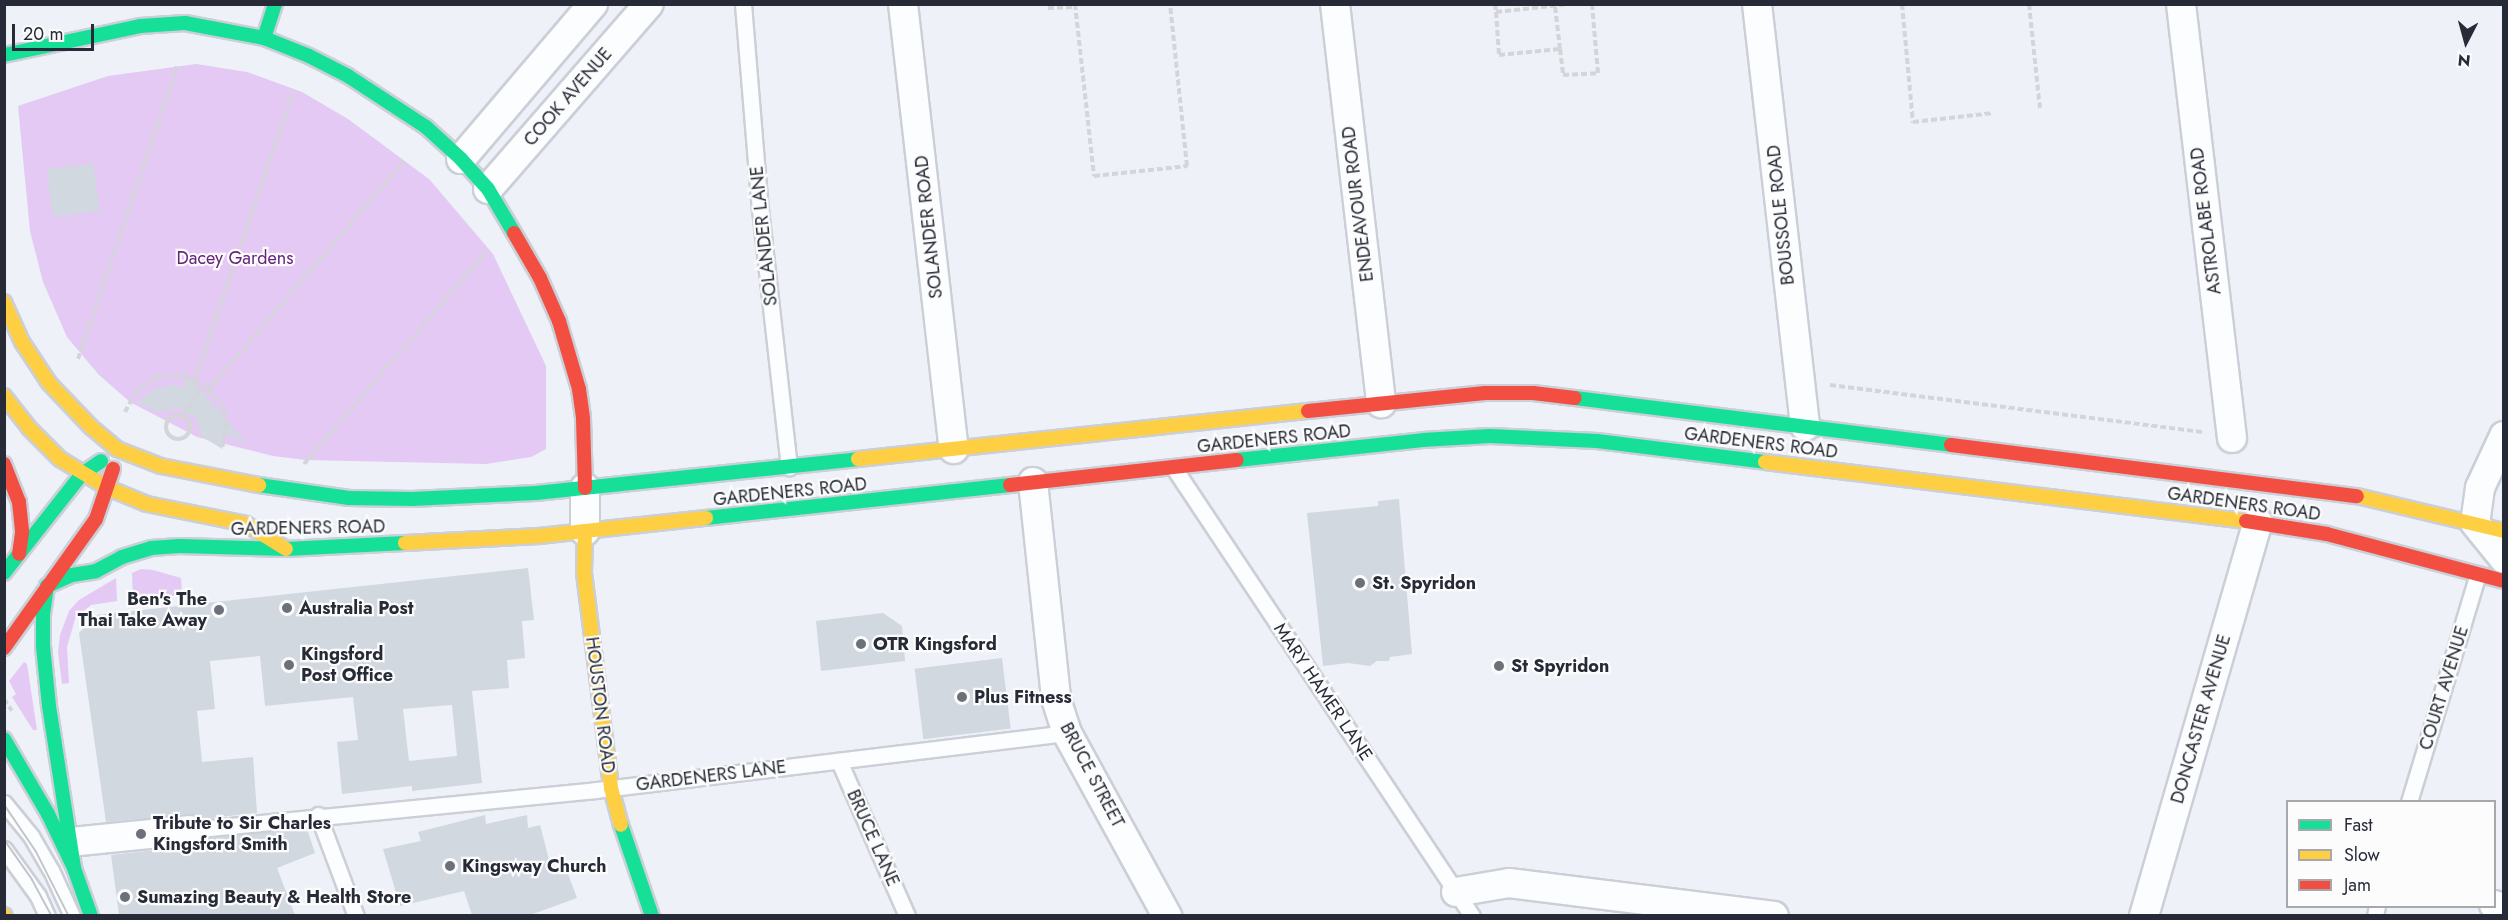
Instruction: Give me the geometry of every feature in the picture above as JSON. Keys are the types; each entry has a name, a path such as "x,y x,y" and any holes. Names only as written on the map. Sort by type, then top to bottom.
{"main road":[{"path":"264,38 275,4"},
{"path":"4,55 140,26 185,23 232,25 348,76 426,128 462,159 488,189 540,278 560,321 579,388 583,419 585,488"},
{"name":"GARDENERS ROAD","path":"4,302 22,342 49,383 91,427 117,449 161,466 290,490 349,498 434,498 536,493 1381,403 1485,393 1533,393 2351,494 2504,531"},
{"path":"4,396 30,429 60,459 82,474 108,488 147,504 246,524 286,549"},
{"name":"GARDENERS ROAD","path":"47,586 72,575 96,571 122,557 151,548 178,546 286,549 408,544 585,531 1423,440 1490,436 1553,437 2258,522 2327,534 2504,580"},
{"path":"4,573 82,474 117,449"},
{"path":"4,648 96,519 108,488 117,449"},
{"path":"4,464 19,502 22,533 19,554"},
{"name":"HOUSTON ROAD","path":"585,531 584,573 611,788 618,818 652,915"},
{"path":"47,586 43,614 49,706 72,855 91,915"},
{"path":"4,739 72,855"}],"street":[{"path":"462,159 593,4"},
{"name":"COOK AVENUE","path":"488,189 649,4"},
{"name":"SOLANDER ROAD","path":"903,4 954,449"},
{"name":"ENDEAVOUR ROAD","path":"1335,4 1381,403"},
{"name":"BOUSSOLE ROAD","path":"1757,4 1805,426"},
{"name":"ASTROLABE ROAD","path":"2181,4 2232,438"},
{"path":"2504,436 2480,488 2475,523 2504,559"},
{"name":"BRUCE STREET","path":"1033,482 1056,699 1067,733 1167,915"},
{"name":"HOUSTON ROAD","path":"585,488 585,531"},
{"name":"DONCASTER AVENUE","path":"2144,915 2258,522"},
{"path":"72,855 189,830"},
{"path":"1456,892 1509,883 1774,915"}],"lane":[{"name":"SOLANDER LANE","path":"743,4 760,209 789,467"},
{"name":"MARY HAMER LANE","path":"1174,468 1472,915"},
{"name":"COURT AVENUE","path":"2409,800 2478,574"},
{"name":"GARDENERS LANE","path":"189,830 611,788 1067,733"},
{"name":"BRUCE LANE","path":"838,761 907,915"},
{"path":"4,803 31,836 72,915"},
{"path":"318,816 356,915"},
{"path":"4,849 38,896 47,915"}],"path":[{"path":"1048,8 1075,6 1094,176 1188,166 1170,4"},
{"path":"1495,4 1499,55 1560,49"},
{"path":"1496,12 1569,4"},
{"path":"1555,6 1563,75 1598,73 1592,4"},
{"path":"1902,4 1913,122 1993,113"},
{"path":"2029,4 2040,108"},
{"path":"78,359 177,66"},
{"path":"194,381 294,90"},
{"path":"208,390 404,161"},
{"path":"301,468 489,248"},
{"path":"125,412 135,393 154,377 174,375 194,381 208,390 224,409 227,423 221,452"},
{"path":"1830,385 2203,432"},
{"path":"183,417 201,387"},
{"path":"175,416 183,417 190,425 189,432 184,438 172,438 166,428 168,420 175,416"}],"green space":[{"name":"Dacey Gardens","path":"196,64 247,72 302,92 348,119 429,179 493,254 546,366 546,449 531,457 486,464 306,460 273,456 197,437 130,402 99,375 67,337 43,282 30,231 18,106 108,76"},
{"path":"141,569 181,578 182,595 133,599 132,573"},
{"path":"116,578 117,601 91,605 75,619 67,647 69,683 62,684 58,652 60,635 69,611 79,600"},
{"path":"24,662 27,664 37,730 33,730 12,697 16,694 9,681"}],"building":[{"path":"93,163 100,211 53,217 46,170"},
{"path":"181,368 244,440 243,442 224,432 222,449 201,436 196,417 179,408 157,412 138,402 153,389 172,385 187,387"},
{"name":"St. Spyridon","path":"1399,499 1412,654 1390,657 1389,661 1377,661 1370,666 1348,663 1323,666 1307,513 1378,506 1378,501"},
{"path":"528,568 534,620 522,621 525,658 507,660 509,688 472,691 482,783 412,791 412,786 342,794 337,742 358,740 353,697 265,706 260,656 210,661 215,709 197,711 202,762 253,757 257,813 201,819 187,814 106,822 79,633 96,615","holes":["452,705 457,756 409,761 403,709"]},
{"name":"OTR Kingsford","path":"883,613 902,626 905,661 821,671 816,621"},
{"name":"Plus Fitness","path":"1002,658 1011,728 923,739 915,669"},
{"name":"Kingsway Church","path":"485,815 486,824 527,815 528,828 540,825 552,871 565,866 577,898 530,915 472,915 464,891 400,906 383,849 421,841 418,832"},
{"path":"307,829 315,853 277,868 295,915 119,915 111,855 191,846 203,838"}],"tram line":[{"path":"4,804 36,851 69,916"},
{"path":"4,839 32,879 52,916"}],"traffic: fast":[{"path":"264,38 275,4"},
{"path":"4,55 140,26 185,23 264,38 309,56 348,76 426,127 461,159 488,189 514,233"},
{"path":"1575,398 1951,445"},
{"path":"1237,460 1423,440 1490,436 1597,441 1765,462"},
{"path":"259,485 349,498 412,499 536,493 858,459"},
{"path":"4,573 82,474 101,461"},
{"path":"706,518 1010,485"},
{"path":"47,586 72,575 96,571 122,557 151,548 179,546 286,549 405,543"},
{"path":"47,586 43,614 43,646 49,706 74,868"},
{"path":"4,739 48,814 74,868 91,916"},
{"path":"621,825 652,916"}],"traffic: slow":[{"path":"4,302 22,342 49,383 91,427 117,449 161,466 259,485"},
{"path":"4,396 30,429 60,459 108,488 147,504 246,524 286,549"},
{"path":"858,459 1308,411"},
{"path":"1765,462 2246,521"},
{"path":"2357,496 2504,531"},
{"path":"405,543 539,536 706,518"},
{"path":"585,531 584,573 611,788 621,825"}],"traffic: jam":[{"path":"514,233 540,278 559,321 579,389 583,419 585,488"},
{"path":"1308,411 1485,393 1533,393 1575,398"},
{"path":"1951,445 2357,496"},
{"path":"1010,485 1237,460"},
{"path":"4,464 19,502 22,533 19,554"},
{"path":"4,648 96,519 113,469"},
{"path":"2246,521 2327,534 2504,581"}],"place":[{"name":"St. Spyridon","path":"1360,583"},
{"name":"Australia Post","path":"287,608"},
{"name":"Ben's The Thai Take Away","path":"219,610"},
{"name":"OTR Kingsford","path":"861,644"},
{"name":"Kingsford Post Office","path":"289,665"},
{"name":"St Spyridon","path":"1499,666"},
{"name":"Plus Fitness","path":"962,697"},
{"name":"Tribute to Sir Charles Kingsford Smith","path":"141,834"},
{"name":"Kingsway Church","path":"450,866"},
{"name":"Sumazing Beauty & Health Store","path":"125,897"}]}
